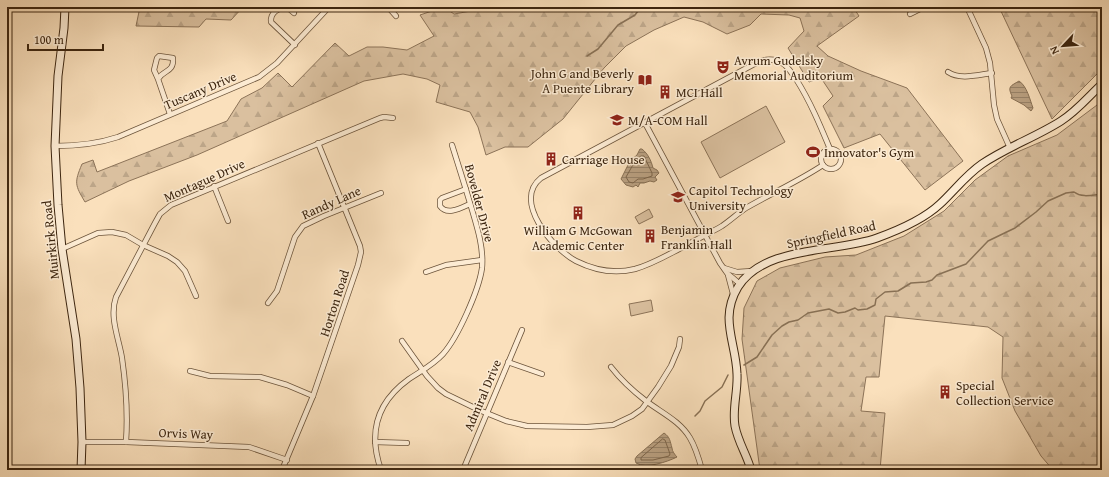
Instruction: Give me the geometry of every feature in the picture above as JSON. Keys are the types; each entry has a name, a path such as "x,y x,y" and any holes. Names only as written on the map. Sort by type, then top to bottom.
{"street":[{"name":"Muirkirk Road","path":"65,7 58,76 55,146 62,249 76,339 80,388 82,442 81,470"},
{"path":"294,14 292,10 286,7 278,9 271,17 271,22 295,46"},
{"name":"Tuscany Drive","path":"55,146 80,146 118,137 259,77 295,46 330,7"},
{"path":"388,7 396,16"},
{"path":"910,14 924,7"},
{"path":"967,7 986,48 992,73 994,105 997,119 1010,148"},
{"path":"158,79 161,75 172,68 173,58 160,56 157,58 154,70 170,114"},
{"path":"824,165 747,207 723,225 705,235 645,266 626,270 611,271 590,266 568,256 553,244 540,224 532,204 532,192 535,183 541,178 758,62 774,59 786,66 807,97 830,149 836,151 840,156 840,162 838,165 832,168 826,167 821,160 822,154 830,149"},
{"path":"948,72 953,76 961,77 992,73"},
{"name":"Springfield Road","path":"750,470 736,432 734,418 737,373 728,323 729,311 733,296 740,284 753,271 774,260 814,251 862,243 895,231 928,214 974,170 989,159 1056,125 1066,118 1102,84"},
{"name":"Montague Drive","path":"126,442 126,392 122,357 113,307 116,298 154,223 165,209 181,200 214,186 380,118 393,118"},
{"path":"645,123 723,268 740,284"},
{"name":"Horton Road","path":"282,470 313,396 360,258 360,246 318,143"},
{"name":"Bovelder Drive","path":"381,470 376,453 375,442 377,421 386,403 402,386 444,353 458,332 476,291 481,272 481,242 452,145"},
{"path":"214,186 228,221"},
{"path":"466,189 442,198 440,200 440,206 442,209 447,211 470,204"},
{"name":"Randy Lane","path":"268,303 277,292 295,237 303,226 381,193"},
{"path":"62,249 98,233 106,232 126,235 143,245 168,256 181,266 189,278 196,296"},
{"path":"426,272 446,265 482,260"},
{"path":"723,268 741,272 753,271"},
{"path":"727,273 732,287 733,296"},
{"name":"Admiral Drive","path":"463,470 522,330"},
{"path":"402,341 432,383 442,391 487,414 506,421 528,426 586,427 613,425 632,416 642,409 671,366 679,347 680,339"},
{"path":"508,362 542,374"},
{"path":"611,367 620,379 647,402 672,418 685,431 691,439 702,470"},
{"path":"190,371 210,376 260,377 313,396"},
{"name":"Orvis Way","path":"82,442 126,442 249,447 287,460"},
{"path":"375,442 407,443"}],"green space":[{"path":"140,7 243,7 231,20 206,19 199,27 136,26"},
{"path":"444,7 454,14 471,11 482,7 853,7 859,16 817,46 828,56 861,71 907,88 963,161 925,190 880,134 844,148 823,106 833,96 821,78 809,82 788,48 804,31 800,18 789,15 761,14 750,25 727,34 703,22 684,17 654,30 626,46 604,68 563,119 528,147 505,147 486,155 478,127 470,112 436,102 440,85 427,79 403,74 364,81 197,155 129,181 85,202 79,192 77,180 82,164 93,160 97,172 227,121 241,99 262,88 278,73 292,87 335,43 349,56 367,47 407,50 434,36 420,15"},
{"path":"999,7 1102,7 1102,69 1052,119"},
{"path":"1102,99 1102,470 1053,470 1041,456 1015,411 1002,378 1003,337 988,327 885,316 879,377 866,377 861,411 885,413 880,470 760,470 742,339 744,308 757,281 780,268 825,257 856,255 904,236 944,211 975,180 1008,156 1057,135 1097,105"},
{"path":"766,106 785,142 720,178 701,142"},
{"path":"649,209 653,217 639,224 635,217"},
{"path":"651,300 653,311 631,316 629,304"}],"water":[{"path":"1019,81 1028,93 1033,108 1031,111 1024,105 1011,98 1010,88"},
{"path":"640,149 646,153 653,168 659,173 655,177 657,180 654,182 650,181 640,183 638,187 636,185 633,187 626,185 621,179 630,161 637,155"},
{"path":"664,433 669,438 672,450 677,457 662,463 651,465 640,465 636,463 635,459 637,456"}],"waterway":[{"path":"587,56 598,49 618,25 635,15 641,7"},
{"path":"744,365 757,357 772,335 789,322 798,320 808,313 829,309 838,313 855,308 858,310 867,309 875,305 876,299 885,292 898,291 911,283 932,280 937,275 966,264 988,241 1015,228 1048,201 1066,193 1074,192 1084,196 1102,194"},
{"path":"695,416 700,411 705,401 722,387 728,375"}],"place":[{"name":"Avrum Gudelsky Memorial Auditorium","path":"723,67"},
{"name":"John G and Beverly A Puente Library","path":"645,80"},
{"name":"MCI Hall","path":"665,92"},
{"name":"M/A-COM Hall","path":"617,120"},
{"name":"Innovator's Gym","path":"813,152"},
{"name":"Carriage House","path":"551,159"},
{"name":"Capitol Technology University","path":"678,197"},
{"name":"William G McGowan Academic Center","path":"578,213"},
{"name":"Benjamin Franklin Hall","path":"650,236"},
{"name":"Special Collection Service","path":"945,392"}]}
